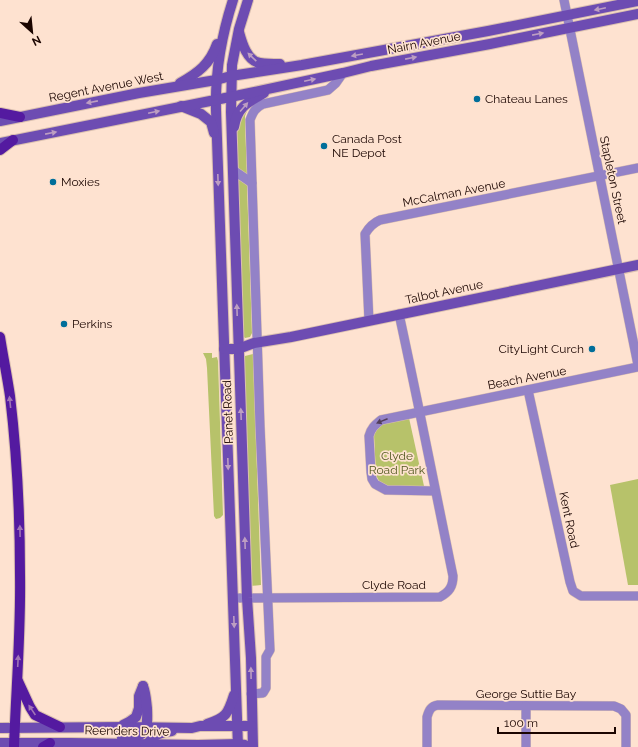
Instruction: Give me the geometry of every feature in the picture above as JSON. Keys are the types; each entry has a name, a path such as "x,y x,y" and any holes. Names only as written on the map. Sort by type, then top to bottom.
{"main road":[{"path":"0,113 20,117"},
{"path":"0,150 13,140"},
{"path":"0,337 10,396 18,480 20,524 20,631 14,745"},
{"path":"17,680 35,715 60,727"}],"street":[{"name":"Panet Road","path":"232,0 221,42 216,80 216,99 238,746"},
{"path":"172,87 194,75 211,59 232,0"},
{"name":"Panet Road","path":"248,0 239,29 232,65 231,96 238,345 247,598 251,658 253,746"},
{"name":"Stapleton Street","path":"564,0 638,366"},
{"name":"Nairn Avenue","path":"216,80 231,76 302,65 488,31 638,1"},
{"name":"Nairn Avenue","path":"216,99 372,66 638,14"},
{"path":"239,29 244,48 253,59 259,63 302,65"},
{"path":"488,31 490,44"},
{"path":"251,694 263,693 266,688 266,658 270,650 256,343 250,120 257,107 263,104 328,90 336,83 343,73 341,58"},
{"name":"Regent Avenue West","path":"0,121 172,87 216,80"},
{"path":"232,137 234,122 246,103 273,87 277,101"},
{"path":"0,143 216,99"},
{"path":"181,106 201,114 211,122 217,141"},
{"name":"McCalman Avenue","path":"370,321 366,234 374,223 380,220 638,168"},
{"path":"233,170 252,183"},
{"name":"Talbot Avenue","path":"224,345 256,343 370,321 638,265"},
{"name":"Clyde Road","path":"233,598 440,597 450,590 454,576 399,314"},
{"name":"Beach Avenue","path":"420,412 638,366"},
{"name":"Kent Road","path":"528,390 573,590 581,596 638,596"},
{"path":"420,412 381,420 373,426 369,436 372,479 375,484 386,490 435,491"},
{"path":"70,743 87,738 127,738 141,735 147,727 146,693 143,686 139,696 139,708 136,717 118,727"},
{"path":"146,746 155,736 162,733 196,727 221,719 227,714 236,687"},
{"name":"George Suttie Bay","path":"427,747 427,717 429,710 435,706 614,706 618,707 624,712 626,717 626,747"},
{"path":"526,706 526,747"},
{"name":"Reenders Drive","path":"0,728 252,726"},
{"name":"Reenders Drive","path":"0,743 14,745 70,743 146,746 175,744 203,746 253,746"},
{"path":"162,747 175,744"}],"green space":[{"path":"245,109 247,111 245,122 247,175 239,171 236,166 235,133"},
{"path":"237,178 246,183 247,186 252,333 250,337 245,338 242,335"},
{"path":"203,353 212,353 212,358 217,357 218,361 223,515 216,519 214,516 207,368 206,359"},
{"path":"253,354 261,585 250,586 243,360 245,356"},
{"name":"Clyde Road Park","path":"409,418 424,486 388,486 380,483 376,475 374,435 382,424"},
{"path":"638,479 638,585 628,585 610,485"}],"place":[{"name":"Chateau Lanes","path":"477,99"},
{"name":"Canada Post NE Depot","path":"324,146"},
{"name":"Moxies","path":"53,182"},
{"name":"Perkins","path":"64,324"},
{"name":"CityLight Curch","path":"592,349"}]}
